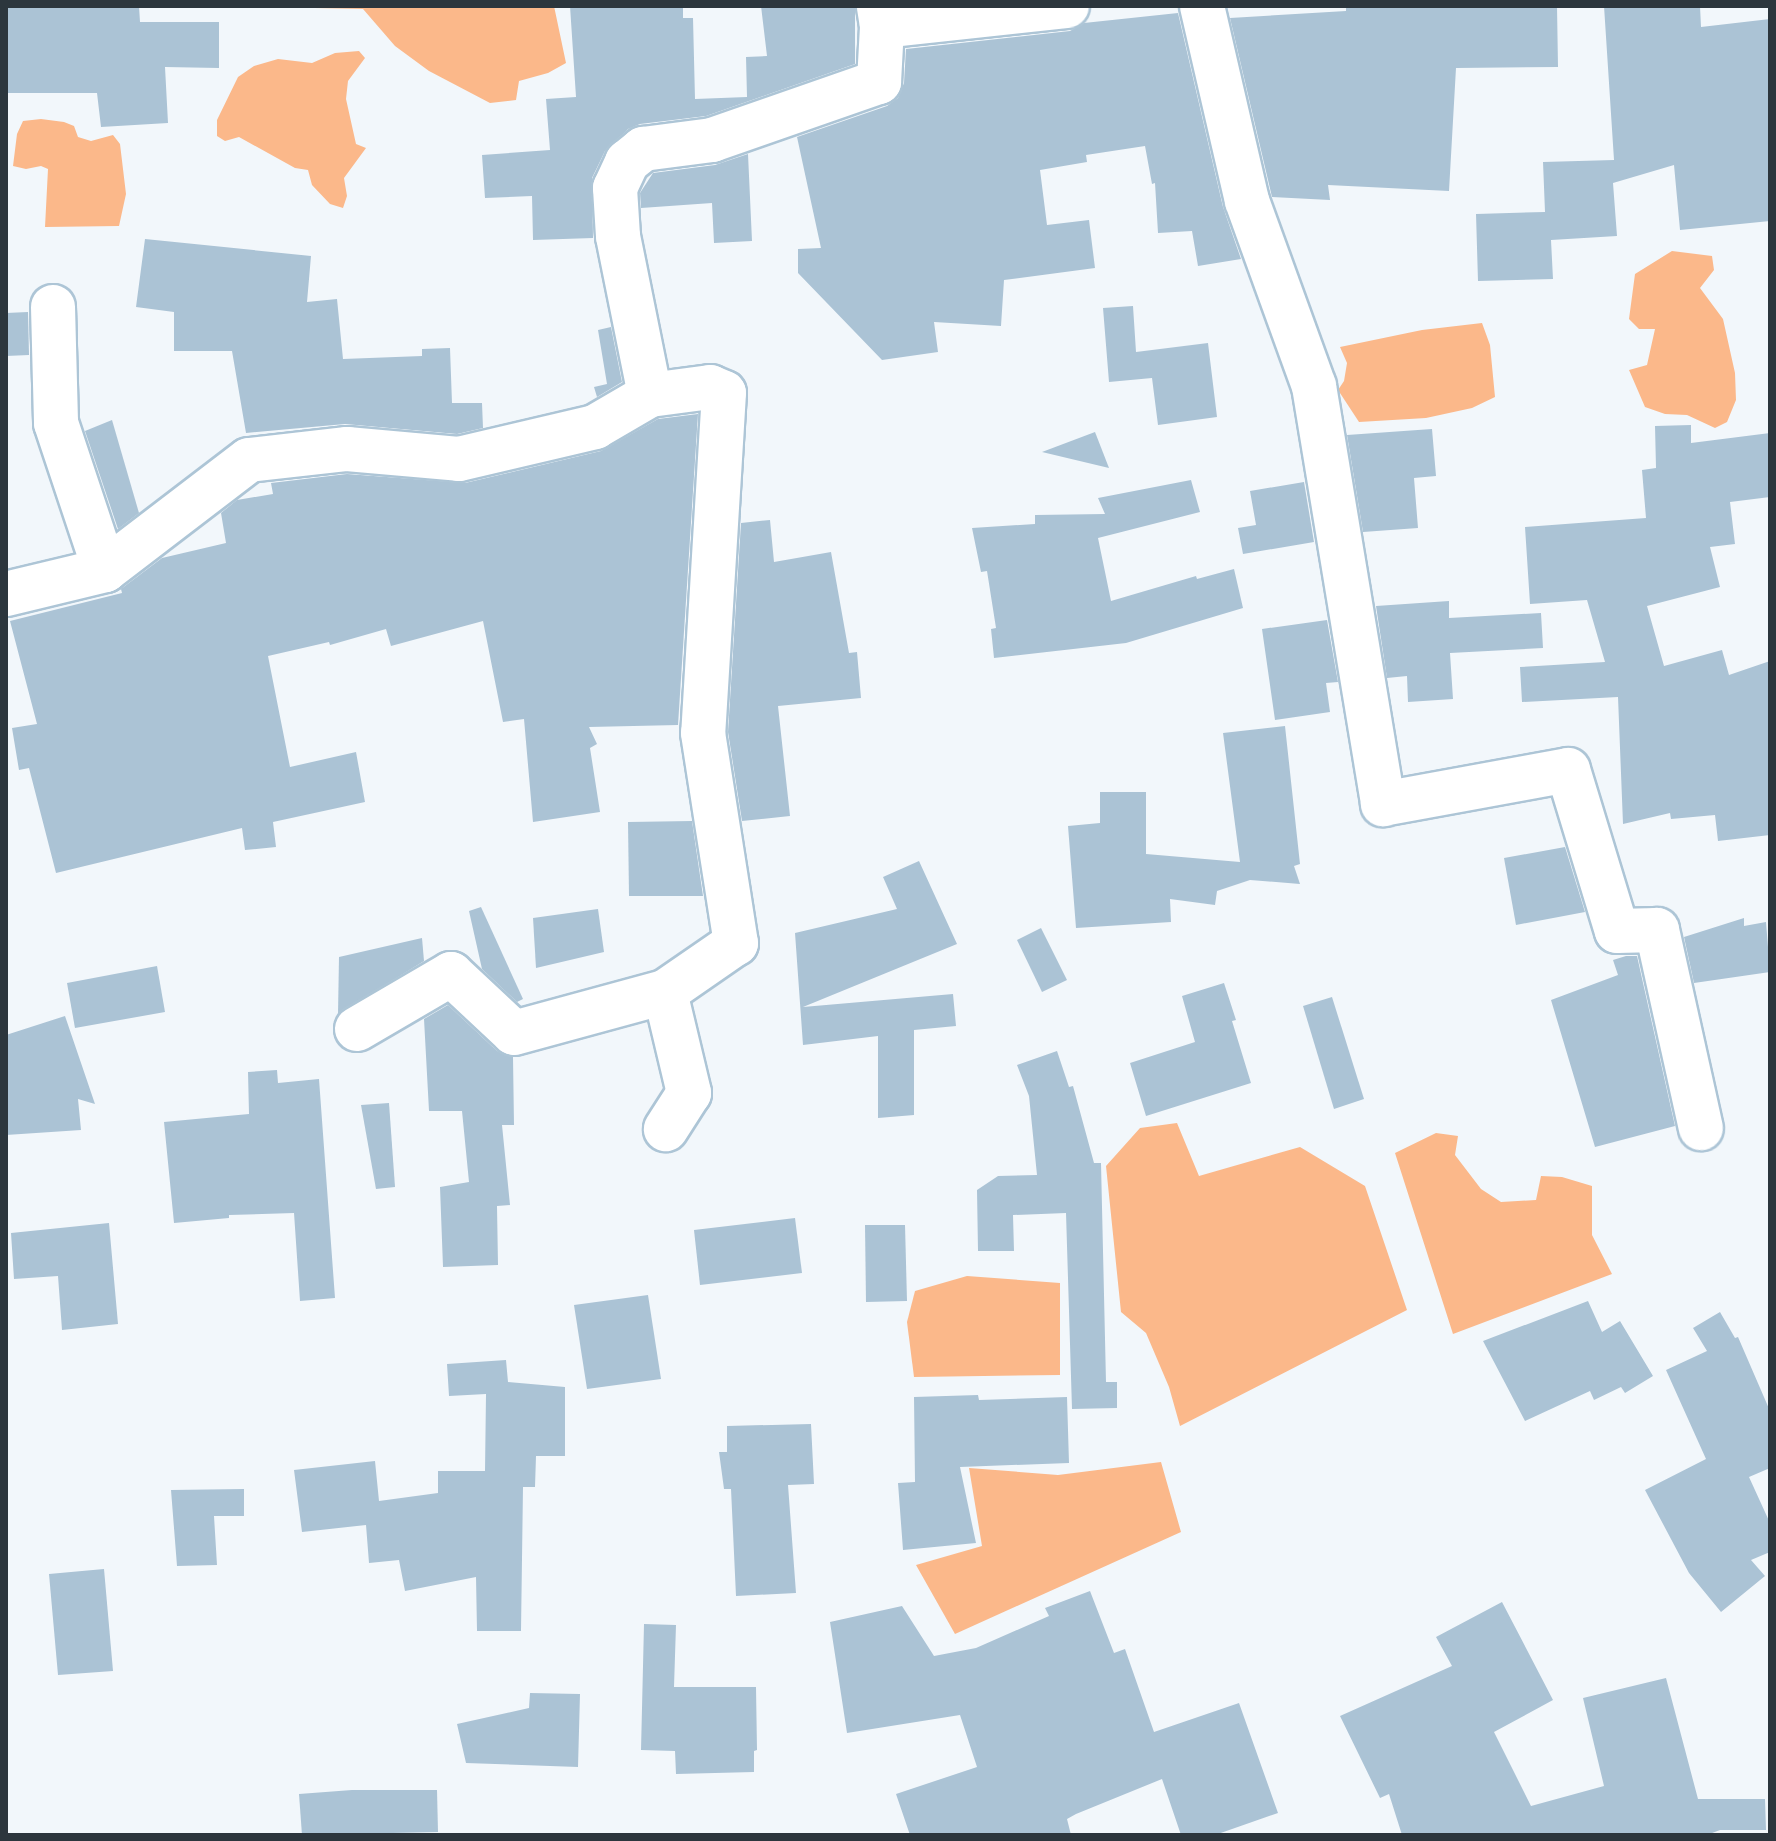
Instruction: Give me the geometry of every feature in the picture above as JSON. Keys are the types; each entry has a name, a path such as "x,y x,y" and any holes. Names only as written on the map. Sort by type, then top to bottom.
{"street":[{"path":"650,395 618,236 615,188 627,162 643,149 712,140 879,82 880,16 1067,6"},
{"path":"1202,6 1247,201 1314,386 1383,804 1568,770 1617,931 1657,930 1701,1128"},
{"path":"53,307 56,423 105,570"},
{"path":"6,594 105,570 249,460 347,449 459,459 595,427 650,395 710,387 724,393 703,733 736,943 665,992 514,1033 451,974 357,1029"},
{"path":"665,992 689,1093 666,1129"}],"shaded area":[{"path":"213,6 554,6 566,63 548,73 519,81 516,100 490,103 429,71 395,46 363,9"},
{"path":"359,51 365,58 348,81 346,99 356,144 366,148 344,178 347,196 343,208 330,204 312,185 308,170 295,168 239,137 225,141 217,136 217,120 238,77 254,66 278,59 312,63 335,53"},
{"path":"41,119 74,126 78,137 91,141 113,135 120,144 126,194 119,226 45,227 48,169 13,166 17,134 23,121"},
{"path":"1672,251 1712,256 1714,270 1700,288 1723,319 1735,373 1736,400 1727,422 1715,428 1687,415 1665,414 1645,407 1629,370 1647,365 1655,329 1639,329 1629,319 1635,274"},
{"path":"1482,323 1490,345 1495,397 1472,408 1426,418 1359,422 1338,390 1344,381 1347,363 1340,347 1422,330"},
{"path":"1177,1123 1199,1176 1300,1147 1365,1186 1407,1310 1180,1426 1169,1387 1146,1333 1121,1312 1106,1166 1140,1128"},
{"path":"1436,1133 1458,1136 1455,1155 1481,1189 1501,1202 1536,1200 1541,1176 1562,1177 1592,1186 1592,1235 1612,1274 1453,1334 1395,1153"},
{"path":"967,1276 1060,1283 1060,1375 914,1377 907,1322 915,1291"},
{"path":"1161,1462 1181,1532 955,1634 916,1565 982,1546 969,1468 1058,1475"}],"building":[{"path":"6,6 139,6 140,22 219,22 219,68 165,67 168,123 101,127 97,93 6,93"},
{"path":"570,6 683,6 683,18 693,18 695,99 747,97 746,57 767,56 761,6 855,6 855,64 706,116 640,124 628,129 605,151 592,178 593,238 533,240 532,196 485,198 482,155 550,150 546,99 576,97"},
{"path":"1346,6 1557,6 1558,67 1456,68 1449,191 1328,185 1330,200 1272,197 1230,18 1346,11"},
{"path":"1604,6 1700,6 1701,27 1770,19 1770,221 1680,230 1674,165 1613,183 1617,236 1551,240 1553,279 1478,281 1476,214 1545,212 1543,162 1614,160"},
{"path":"1178,13 1223,207 1241,259 1198,266 1192,231 1158,233 1155,183 1152,184 1145,146 1086,155 1087,162 1040,170 1047,225 1089,220 1095,268 1004,280 1001,326 934,322 938,352 882,360 798,273 798,249 821,248 797,137 887,106 898,98 904,83 906,49 1070,31 1084,23"},
{"path":"748,154 752,241 714,243 712,203 641,208 640,193 653,173 715,165"},
{"path":"145,239 311,256 307,302 337,299 343,359 422,356 422,349 450,348 452,403 482,403 483,428 457,434 345,424 246,433 232,351 174,351 174,312 136,307"},
{"path":"1133,306 1136,352 1208,343 1217,417 1158,425 1152,378 1109,382 1103,308"},
{"path":"28,312 29,355 6,356 6,313"},
{"path":"611,327 622,382 597,397 594,387 607,384 598,330"},
{"path":"698,414 678,725 589,727 597,744 590,748 600,812 533,822 524,719 503,722 483,621 391,646 386,629 330,645 329,642 268,656 290,767 356,752 365,802 273,822 276,847 245,850 242,828 56,873 29,768 19,770 12,728 37,724 10,621 122,593 121,589 162,558 226,543 221,513 237,500 273,494 271,483 347,474 465,483 601,451 658,419"},
{"path":"112,420 139,513 118,529 85,431"},
{"path":"1691,425 1691,443 1770,433 1770,497 1730,502 1735,544 1710,547 1720,587 1647,606 1664,666 1722,650 1729,675 1770,661 1770,835 1718,841 1715,815 1671,819 1670,813 1623,824 1618,697 1522,702 1520,667 1605,662 1587,600 1530,604 1525,527 1646,518 1642,470 1656,468 1655,426"},
{"path":"1432,429 1436,476 1414,478 1418,528 1363,532 1347,435"},
{"path":"1095,432 1109,468 1042,452"},
{"path":"1191,480 1200,512 1098,538 1111,601 1196,576 1197,579 1234,569 1243,608 1126,643 994,658 991,629 996,628 987,571 981,572 972,528 1035,524 1035,515 1105,514 1098,498"},
{"path":"1304,482 1314,542 1243,554 1238,528 1256,525 1250,491"},
{"path":"770,520 774,562 831,552 849,653 857,652 861,698 778,706 790,816 742,821 728,732 741,523"},
{"path":"1449,601 1449,618 1541,613 1543,648 1450,653 1453,699 1408,702 1407,676 1387,678 1376,606"},
{"path":"1327,620 1338,682 1326,683 1330,712 1275,720 1262,629"},
{"path":"1285,726 1300,864 1294,866 1300,884 1250,880 1217,891 1215,905 1170,899 1171,922 1076,928 1068,826 1100,823 1100,792 1146,792 1146,854 1240,862 1223,733"},
{"path":"692,821 703,896 629,896 628,822"},
{"path":"1565,847 1585,912 1516,925 1504,858"},
{"path":"919,861 957,944 803,1007 953,994 956,1026 914,1030 914,1115 878,1118 878,1036 803,1045 795,933 897,909 883,877"},
{"path":"481,907 523,999 517,1002 482,969 469,911"},
{"path":"598,909 604,952 536,968 533,918"},
{"path":"1744,918 1744,926 1766,922 1770,972 1694,983 1684,937"},
{"path":"1041,928 1067,980 1042,992 1017,940"},
{"path":"422,938 424,961 338,1014 339,957"},
{"path":"1637,956 1675,1126 1595,1147 1551,1000 1618,975 1613,960"},
{"path":"157,966 165,1012 75,1028 67,983"},
{"path":"1224,983 1251,1083 1146,1116 1130,1063 1195,1042 1182,996"},
{"path":"1332,997 1364,1099 1334,1109 1303,1006"},
{"path":"448,1005 497,1051 513,1057 514,1125 502,1125 510,1205 497,1206 498,1265 443,1267 440,1187 469,1182 462,1111 429,1111 424,1019"},
{"path":"65,1016 95,1104 78,1099 81,1130 6,1135 6,1035"},
{"path":"1057,1051 1069,1087 1073,1086 1094,1163 1101,1163 1106,1382 1117,1382 1117,1408 1072,1409 1066,1213 1013,1215 1014,1251 978,1251 977,1190 998,1176 1037,1175 1029,1096 1017,1065"},
{"path":"277,1070 278,1083 319,1079 335,1298 300,1301 294,1213 229,1215 229,1218 174,1223 164,1122 249,1114 248,1072"},
{"path":"389,1103 395,1187 376,1189 361,1105"},
{"path":"795,1218 802,1273 700,1285 694,1230"},
{"path":"109,1223 118,1324 62,1330 58,1276 14,1279 11,1233"},
{"path":"865,1225 905,1225 907,1301 866,1302"},
{"path":"648,1295 661,1379 587,1389 574,1305"},
{"path":"1588,1301 1602,1332 1620,1321 1653,1376 1625,1393 1621,1387 1594,1400 1590,1391 1525,1421 1483,1341"},
{"path":"1720,1312 1735,1338 1738,1337 1770,1411 1770,1468 1749,1477 1770,1523 1770,1552 1751,1560 1765,1576 1721,1612 1689,1573 1645,1490 1706,1459 1666,1370 1707,1351 1693,1328"},
{"path":"506,1360 508,1382 565,1387 565,1456 536,1456 535,1487 523,1487 521,1631 477,1631 476,1577 405,1591 399,1560 369,1563 366,1525 302,1532 294,1470 375,1461 379,1501 438,1493 438,1471 485,1471 486,1394 449,1396 447,1364"},
{"path":"978,1395 979,1400 1067,1397 1069,1463 960,1467 976,1543 903,1550 898,1483 915,1482 914,1397"},
{"path":"811,1424 814,1484 788,1485 796,1593 736,1596 731,1489 724,1489 719,1452 727,1452 727,1426"},
{"path":"244,1489 244,1516 214,1516 217,1565 177,1566 171,1490"},
{"path":"104,1569 113,1671 58,1675 49,1574"},
{"path":"1090,1591 1114,1653 1125,1649 1154,1732 1239,1703 1278,1813 1215,1835 1181,1835 1162,1779 1067,1819 1071,1835 910,1835 896,1794 977,1767 960,1715 847,1733 830,1622 902,1606 934,1656 976,1648 1049,1616 1045,1608"},
{"path":"1502,1602 1553,1700 1494,1732 1531,1806 1604,1786 1583,1698 1666,1678 1698,1799 1765,1799 1766,1830 1720,1830 1707,1835 1402,1835 1389,1794 1380,1798 1340,1716 1452,1666 1436,1637"},
{"path":"644,1624 676,1625 674,1687 756,1687 757,1750 754,1751 754,1772 676,1774 675,1751 641,1750"},
{"path":"530,1693 580,1694 578,1767 466,1763 457,1724 529,1708"},
{"path":"352,1790 437,1790 438,1832 302,1835 299,1794"}]}
